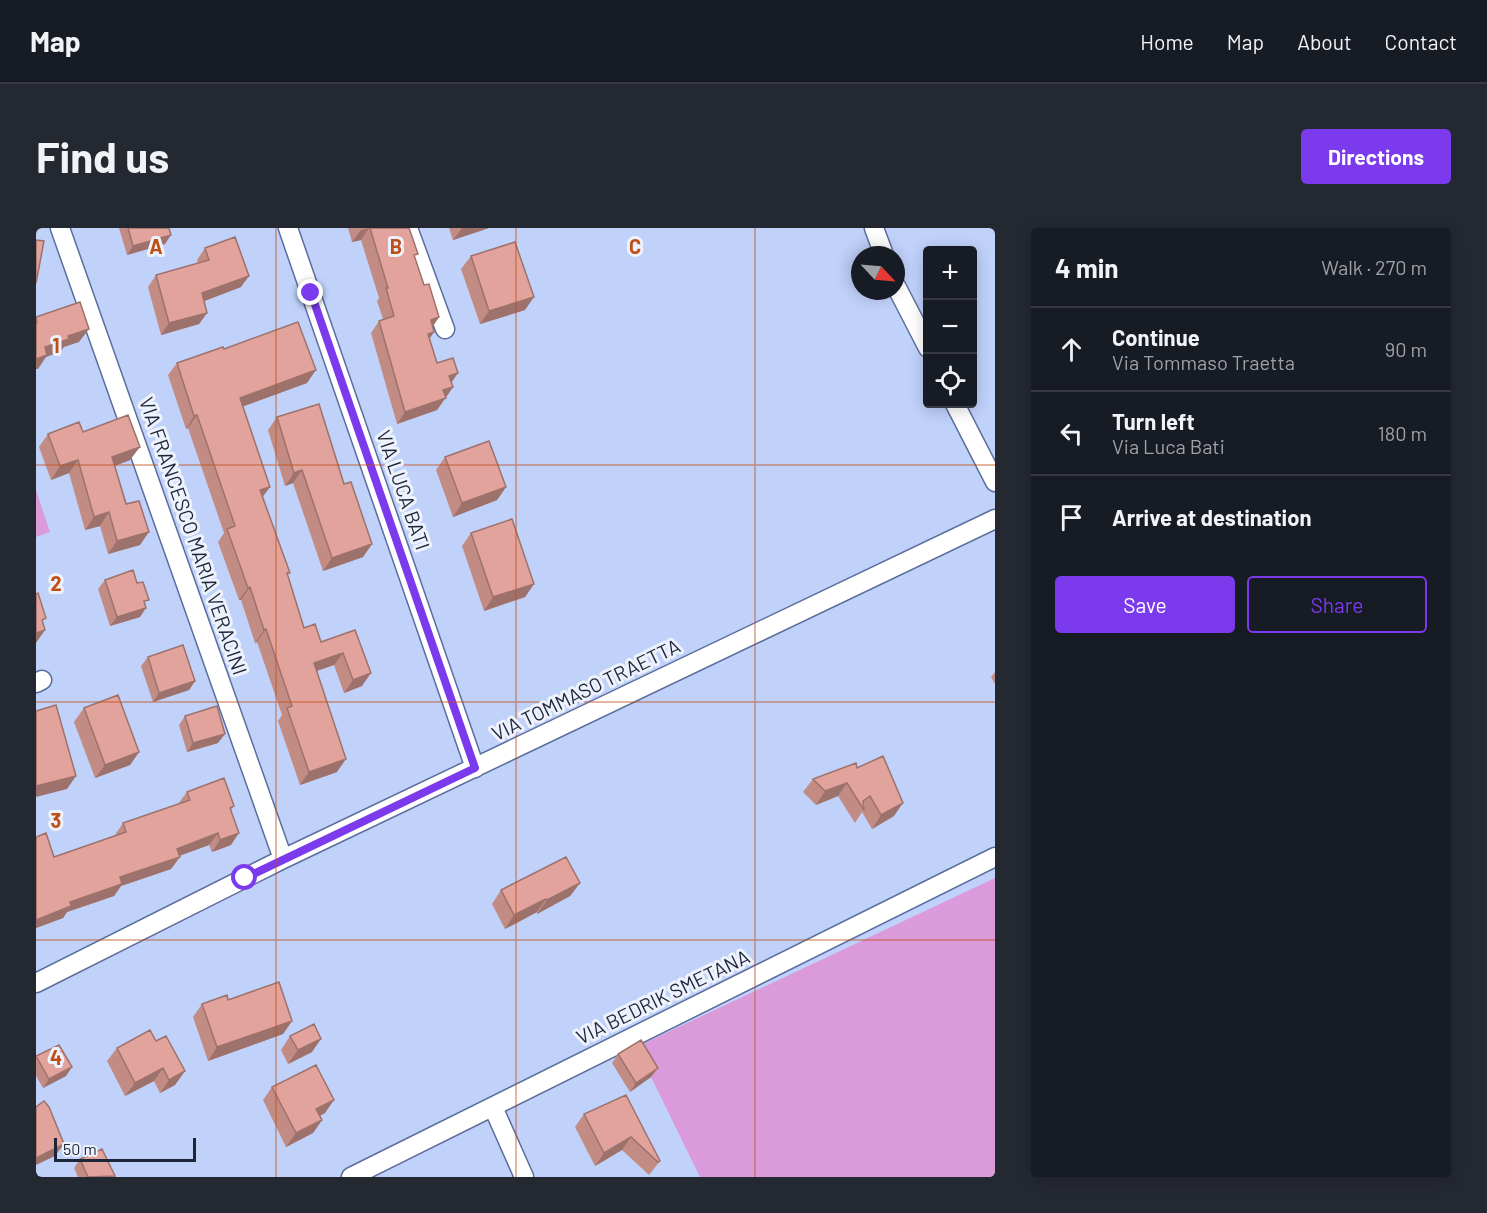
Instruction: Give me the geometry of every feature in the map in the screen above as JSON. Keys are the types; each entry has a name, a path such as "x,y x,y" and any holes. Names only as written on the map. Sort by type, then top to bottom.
{"street":[{"name":"VIA FRANCESCO MARIA VERACINI","path":"60,228 283,859"},
{"name":"VIA LUCA BATI","path":"288,228 475,768"},
{"path":"408,228 445,329"},
{"path":"874,228 881,246"},
{"path":"903,300 923,340"},
{"path":"958,408 995,482"},
{"name":"VIA TOMMASO TRAETTA","path":"36,983 283,859 995,519"},
{"name":"VIA BEDRIK SMETANA","path":"351,1177 995,857"},
{"path":"493,1107 524,1177"}],"shaded area":[{"path":"36,490 50,532 36,537"},
{"path":"995,878 995,1177 700,1177 651,1077 634,1048"}],"building":[{"path":"128,228 169,228 171,235 133,246"},
{"path":"370,228 409,228 418,254 414,255 424,285 429,284 439,317 431,320 434,332 428,334 437,363 453,358 458,373 449,376 453,387 443,390 446,398 405,412 379,321 394,316"},
{"path":"235,237 249,276 202,293 207,313 169,323 156,275 209,260 205,248"},
{"path":"36,240 44,241 36,283"},
{"path":"515,242 534,297 489,311 471,256"},
{"path":"80,302 89,329 45,347 47,355 36,359 36,317"},
{"path":"298,322 316,370 240,398 270,487 260,490 290,573 287,573 304,628 315,624 321,642 355,630 371,673 353,680 343,653 314,663 346,759 309,772 287,708 292,706 266,629 264,630 227,529 235,526 177,363 223,347 224,349"},
{"path":"319,404 344,484 351,482 372,544 332,558 302,470 294,473 277,417"},
{"path":"128,415 140,447 112,457 126,504 139,501 149,532 117,541 109,512 94,517 78,460 60,466 48,434 79,422 83,432"},
{"path":"489,441 506,487 462,503 445,457"},
{"path":"512,519 534,584 493,597 471,533"},
{"path":"133,570 137,583 143,582 149,600 144,601 146,608 117,617 105,580"},
{"path":"38,593 46,618 42,620 45,630 36,633 36,594"},
{"path":"183,645 195,681 159,693 148,657"},
{"path":"118,695 139,752 105,765 84,708"},
{"path":"56,705 76,776 36,786 36,711"},
{"path":"217,706 225,734 193,743 185,716"},
{"path":"883,756 903,803 881,815 870,796 863,801 864,810 847,783 825,791 813,779 856,763 857,768"},
{"path":"224,778 234,806 230,808 239,833 220,840 218,833 177,849 180,857 120,877 122,884 70,902 71,906 36,920 36,837 46,833 54,857 126,832 123,823 190,800 187,792"},
{"path":"566,857 580,883 514,915 501,890"},
{"path":"279,982 292,1021 217,1047 202,1004 227,995 228,1000"},
{"path":"314,1024 321,1039 298,1050 290,1036"},
{"path":"150,1030 156,1041 166,1036 185,1071 169,1080 163,1068 135,1083 117,1048"},
{"path":"641,1040 658,1068 636,1083 618,1054"},
{"path":"59,1045 72,1067 49,1079 36,1056"},
{"path":"316,1065 334,1100 316,1109 322,1120 296,1133 272,1087"},
{"path":"626,1095 660,1161 658,1162 631,1137 604,1153 584,1114"},
{"path":"44,1101 49,1107 64,1144 36,1158 36,1107"},
{"path":"102,1149 115,1176 88,1177 80,1159"}],"route":[{"path":"245,878 475,768 311,293"}]}
